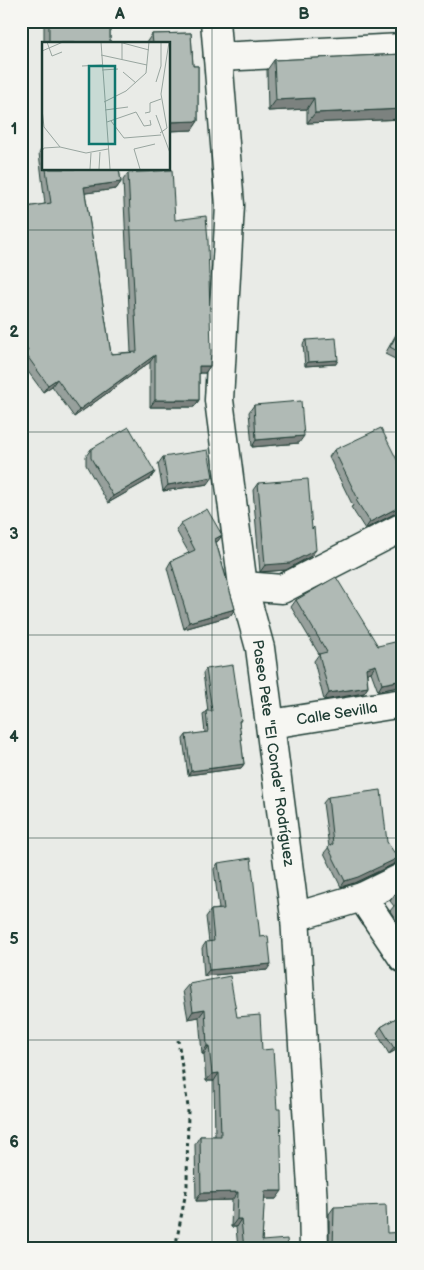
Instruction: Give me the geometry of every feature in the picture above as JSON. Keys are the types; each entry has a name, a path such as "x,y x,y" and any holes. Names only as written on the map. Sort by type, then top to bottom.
{"street":[{"name":"Paseo Pete \"El Conde\" Rodríguez","path":"215,21 230,205 219,400 243,586 260,648 295,917 314,1202 314,1249"},
{"path":"218,57 403,48"},
{"path":"243,586 282,589 403,528"},
{"name":"Calle Sevilla","path":"271,724 403,703"},
{"path":"295,917 362,897 403,877"},
{"path":"362,897 403,958"}],"path":[{"path":"175,1249 187,1186 188,1147 188,1107 178,1040"}],"building":[{"path":"49,21 110,21 110,42 49,42"},
{"path":"191,33 193,66 198,66 198,121 170,122 170,42 153,42 152,34"},
{"path":"403,54 403,109 315,113 314,98 276,100 274,60"},
{"path":"46,170 119,170 121,182 84,187 111,354 137,352 128,173 172,170 175,220 206,216 211,351 210,366 199,366 199,400 155,400 155,355 79,410 57,379 48,385 25,353 28,351 21,335 21,208 51,203"},
{"path":"403,323 403,354 390,347"},
{"path":"336,338 338,360 308,362 306,340"},
{"path":"301,401 304,436 256,440 254,405"},
{"path":"129,427 155,472 113,496 91,458 91,449"},
{"path":"381,428 403,472 403,506 370,522 356,500 358,499 334,450"},
{"path":"208,450 213,477 168,485 163,457"},
{"path":"308,479 312,529 314,527 316,550 290,563 265,565 258,483"},
{"path":"207,509 222,535 215,539 235,609 189,622 171,561 195,550 181,523"},
{"path":"336,577 378,646 403,640 403,680 382,684 376,665 366,668 368,687 329,693 319,654 327,652 296,600"},
{"path":"233,665 241,720 239,721 244,764 191,771 186,735 208,732 206,711 212,711 206,669"},
{"path":"381,790 387,842 398,858 358,877 345,881 328,847 333,844 328,797"},
{"path":"251,858 260,937 268,936 271,964 209,970 206,942 214,941 211,910 224,909 218,863"},
{"path":"403,890 403,916 395,905 400,902 395,894"},
{"path":"230,976 237,1017 260,1015 262,1050 273,1049 277,1109 280,1109 282,1191 265,1191 262,1241 287,1239 288,1249 244,1249 241,1219 237,1219 238,1192 201,1193 200,1136 221,1136 219,1073 212,1074 209,1046 207,1046 205,1009 193,1011 189,984"},
{"path":"403,1014 403,1042 394,1048 381,1027"},
{"path":"386,1205 387,1233 403,1232 403,1249 333,1249 334,1207"}]}
